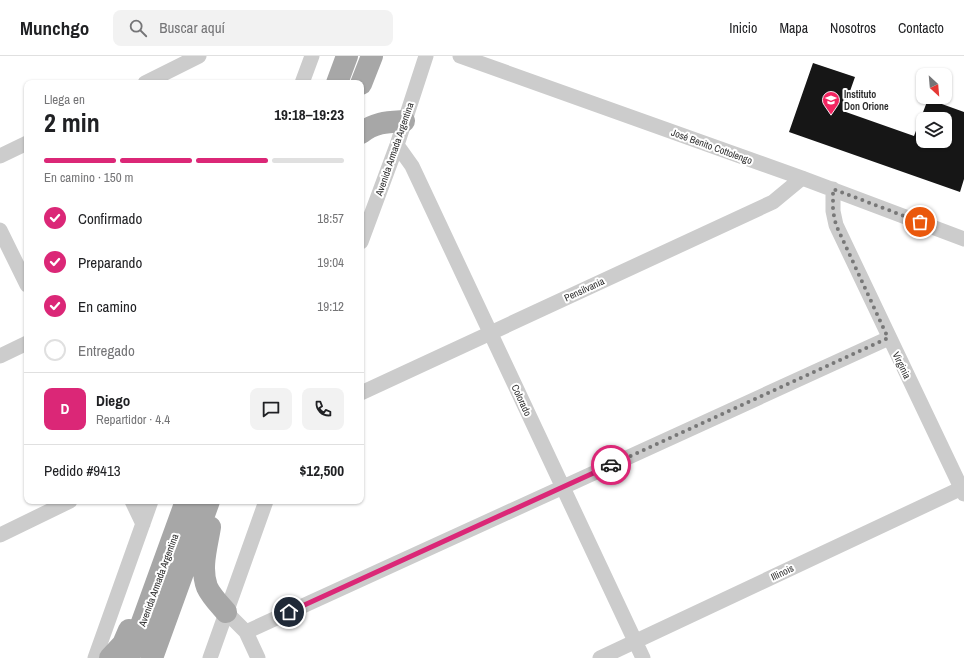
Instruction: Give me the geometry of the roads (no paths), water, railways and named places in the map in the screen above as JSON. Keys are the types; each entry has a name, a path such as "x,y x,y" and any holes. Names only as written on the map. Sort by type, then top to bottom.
{"main road":[{"path":"338,80 347,56"},
{"path":"363,80 372,56"},
{"path":"364,131 382,122 404,121"},
{"name":"Avenida Armada Argentina","path":"129,658 185,504"},
{"name":"Avenida Armada Argentina","path":"152,658 209,504"},
{"path":"210,504 210,521 204,565 204,577 207,588 226,612"},
{"path":"110,658 123,644 153,567 176,527"}],"street":[{"path":"151,80 199,56"},
{"path":"303,80 312,56"},
{"name":"Avenida Armada Argentina","path":"364,234 397,145 426,56"},
{"name":"José Benito Cottolengo","path":"460,56 833,189 964,239"},
{"path":"0,156 24,144"},
{"name":"Colorado","path":"397,145 412,166 643,658"},
{"name":"Pensilvania","path":"364,392 773,202 802,178"},
{"name":"Virginia","path":"833,189 833,211 836,225 888,338 963,490"},
{"path":"0,230 24,279"},
{"path":"246,632 888,338"},
{"path":"0,356 24,344"},
{"name":"Illinois","path":"600,658 963,490"},
{"path":"0,535 64,504"},
{"path":"133,504 143,524"},
{"path":"95,658 150,504"},
{"path":"210,658 265,504"},
{"path":"226,612 246,632 258,658"}],"place":[{"name":"Instituto Don Orione","path":"831,115"}]}
